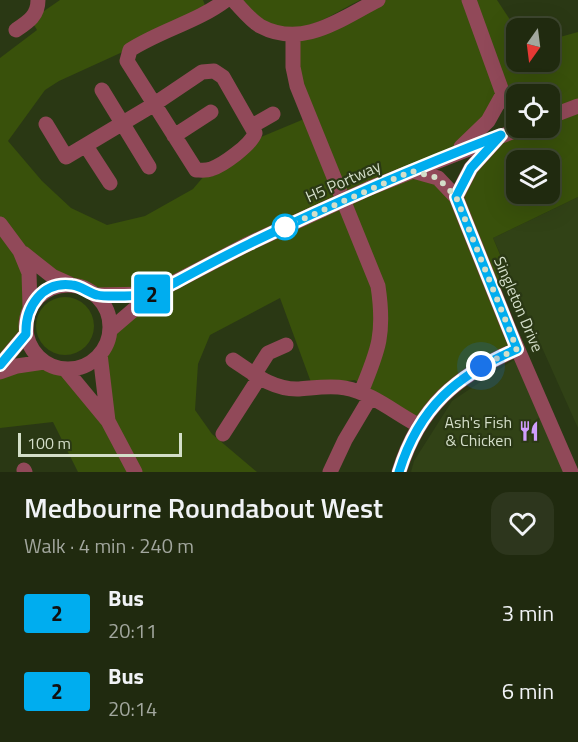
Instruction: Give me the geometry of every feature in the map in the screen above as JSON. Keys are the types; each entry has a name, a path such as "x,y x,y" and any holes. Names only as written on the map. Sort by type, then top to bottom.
{"street":[{"path":"16,30 31,20 38,9 38,0"},
{"path":"46,124 66,157 153,105 202,72 214,71 223,77 255,133 241,151 210,169 196,170 153,105 127,62 130,50 148,38 207,13 226,0"},
{"path":"233,0 258,25 278,33 293,35 312,33 378,0"},
{"path":"469,0 506,98"},
{"path":"293,35 293,67 297,86 378,286 382,314 380,340 366,395 330,472"},
{"path":"102,90 149,167"},
{"path":"455,153 488,121 503,94"},
{"path":"174,136 211,112"},
{"path":"252,126 273,114"},
{"name":"H5 Portway","path":"110,330 152,294 248,244 370,188 506,133"},
{"path":"456,197 471,168 501,135"},
{"path":"86,146 110,183"},
{"name":"Singleton Drive","path":"412,171 438,178 456,197 517,349 571,472"},
{"path":"0,224 20,251 29,273 30,306 26,321 26,334 29,344 44,362"},
{"path":"0,372 17,366 44,362 65,369 78,368 100,354 110,330 109,317 104,305 96,295 52,276 20,251"},
{"path":"30,306 47,290 59,285 71,285"},
{"name":"H5 Portway","path":"96,295 152,294"},
{"path":"0,365 26,334"},
{"path":"223,434 257,377 268,353 286,345"},
{"path":"399,472 418,425 451,388 481,366 517,349"},
{"path":"100,354 108,421"},
{"path":"233,360 257,377 280,388 342,387 366,395 418,425"},
{"path":"65,369 108,421 135,472"}],"shaded area":[{"path":"60,0 203,0 208,13 59,81 45,90 8,141 42,181 71,208 107,225 145,216 193,189 210,169 261,137 309,117 293,35 378,0 497,0 509,18 506,18 506,72 560,72 560,37 578,32 578,197 493,238 512,283 496,293 517,349 500,356 418,425 401,416 355,380 312,385 280,298 210,335 198,364 195,410 212,434 257,472 78,472 53,422 0,428 0,372 44,362 65,369 107,420 100,354 110,330 151,294 96,295 71,284 22,252 30,306 26,321 26,334 0,365 0,58 37,30 31,20","holes":["506,84 560,84 560,138 509,138 471,168 456,196 413,170 455,153 503,94 506,98"]},
{"path":"240,0 360,0 316,23 292,29 265,22"},
{"path":"578,197 578,428 493,238"},
{"path":"59,297 71,297 86,305 94,320 94,332 86,347 71,355 59,355 44,347 36,332 36,320 44,305"},
{"path":"515,359 564,472 411,472 414,461 452,401"}],"bus line":[{"name":"2","path":"0,365 26,334 27,313 30,306 47,290 59,285 71,285 96,295 152,294 248,244 370,188 501,135 471,168 456,197 517,349 481,366 451,388 418,425 399,472"}],"place":[{"name":"Ash's Fish & Chicken","path":"529,431"}],"route":[{"path":"285,227 412,171 438,178 456,197 517,349 481,366"}]}
